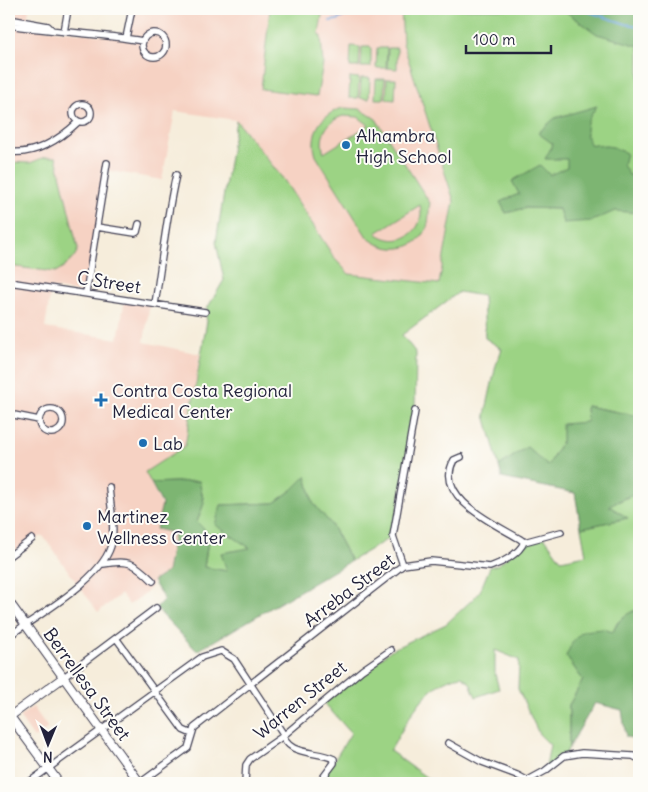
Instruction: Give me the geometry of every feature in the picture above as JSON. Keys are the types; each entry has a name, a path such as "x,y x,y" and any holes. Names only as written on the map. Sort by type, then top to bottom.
{"main road":[{"name":"Berrellesa Street","path":"9,602 140,783"},
{"path":"59,783 9,716 64,677"}],"street":[{"path":"64,32 68,9"},
{"path":"126,38 132,9"},
{"path":"9,19 22,24"},
{"path":"9,25 48,26 52,30 64,32 87,32 143,41"},
{"path":"158,34 165,42 165,48 158,56 148,56 142,48 143,41 149,35 158,34"},
{"path":"9,152 33,151 65,133 78,122"},
{"path":"86,293 107,163"},
{"path":"154,304 165,241 167,215 176,175"},
{"path":"97,227 135,233 138,232 139,224"},
{"name":"C Street","path":"9,282 205,312"},
{"path":"52,409 60,413 63,422 59,430 50,433 42,429 39,420 43,412 52,409"},
{"path":"403,565 393,536 415,411"},
{"path":"9,414 39,420"},
{"path":"460,457 454,460 450,468 450,478 457,496 464,505 524,542 561,532"},
{"path":"9,636 80,586 103,564 112,543 113,523 109,487"},
{"path":"9,556 32,539"},
{"name":"Arreba Street","path":"140,783 188,748 194,728 403,565 431,561 490,566 498,564 514,554 522,548 524,542"},
{"path":"103,564 120,561 134,564 153,581"},
{"path":"64,677 156,608"},
{"path":"116,638 183,730 192,734"},
{"name":"Warren Street","path":"245,783 246,765 250,759 282,736 362,670 391,650"},
{"path":"28,783 202,657 221,651 234,659 284,741 294,748 334,759 334,763 319,783"},
{"path":"448,743 482,762 517,775 527,783 564,756 582,753 633,756 639,759"},
{"path":"536,776 536,783"}],"shaded area":[{"path":"9,9 29,9 27,22 9,19"},
{"name":"Alhambra High School","path":"132,9 163,13 164,9 401,9 403,43 454,201 439,284 349,274 335,259 284,180 235,120 175,111 162,180 105,170 86,293 51,288 45,328 118,339 125,299 150,303 144,342 200,354 185,447 145,472 174,532 167,572 153,581 147,592 129,605 121,594 98,612 43,536 32,539 9,555 9,25 126,38"},
{"path":"33,707 48,728 34,738 19,717"}],"green space":[{"path":"270,9 323,9 319,34 321,37 323,64 317,96 261,89"},
{"path":"401,9 639,9 639,610 633,611 617,623 613,632 566,656 583,680 569,705 569,747 564,756 545,771 550,745 539,734 518,689 519,660 495,650 495,674 499,689 476,697 470,683 462,676 449,679 427,694 418,704 390,751 434,783 329,783 324,777 351,733 324,703 391,650 446,624 480,591 490,567 499,564 524,542 545,538 561,560 586,555 581,528 627,518 609,506 637,493 614,411 586,406 587,423 562,441 548,467 527,447 499,466 485,415 496,365 502,349 485,338 483,296 459,292 402,335 416,353 415,411 393,536 351,561 331,524 313,503 306,476 292,490 274,503 221,505 250,548 227,571 204,567 209,534 197,522 204,503 199,481 151,483 145,472 185,446 207,321 205,312 224,280 216,242 236,120 284,180 335,259 349,274 439,284 454,201 403,43","holes":["519,194 559,209 525,208 506,213 501,202"]},
{"path":"562,9 639,9 639,46 597,34"},
{"path":"351,46 360,47 359,67 350,67"},
{"path":"362,47 371,47 371,67 361,67"},
{"path":"377,48 387,48 386,68 376,68"},
{"path":"388,48 397,48 397,69 387,68"},
{"path":"350,77 359,78 358,98 349,98"},
{"path":"361,78 370,78 369,99 360,98"},
{"path":"376,79 385,79 384,99 375,99"},
{"path":"387,79 396,79 395,100 386,99"},
{"path":"597,106 587,125 586,134 590,144 613,147 626,153 623,165 629,175 639,175 639,213 615,211 592,221 563,223 559,209 525,208 506,213 500,202 519,194 512,181 540,165 550,175 567,167 567,159 545,159 553,144 538,133 555,118"},
{"path":"343,108 360,109 376,119 430,203 426,230 421,238 407,247 390,248 382,246 367,237 316,156 314,148 315,133 323,120 335,111","holes":["343,116 358,117 369,125 324,153 322,141 325,130 332,121","420,205 421,215 419,223 409,236 393,240 384,238 376,233"]},
{"path":"45,157 56,157 78,249 69,263 55,272 9,266 9,162 30,163"},
{"path":"586,406 639,416 639,491 609,506 628,518 581,528 575,493 502,478 499,466 527,447 548,466 562,441 562,424 587,422"},
{"path":"306,476 313,503 331,524 351,561 197,651 156,608 164,599 153,581 167,572 174,533 156,529 162,504 151,483 199,481 204,503 197,522 209,534 204,567 227,571 221,553 250,548 215,525 221,505 274,503 292,490"},
{"path":"639,610 639,739 626,737 622,710 595,703 569,747 569,705 583,680 566,656 573,641 583,631 603,629 613,632 623,617"}],"waterway":[{"path":"330,21 337,20 358,9"},
{"path":"580,9 626,24 639,26"}],"place":[{"name":"Alhambra High School","path":"346,145"},
{"name":"Contra Costa Regional Medical Center","path":"101,400"},
{"name":"Lab","path":"143,443"},
{"name":"Martinez Wellness Center","path":"87,526"}]}
